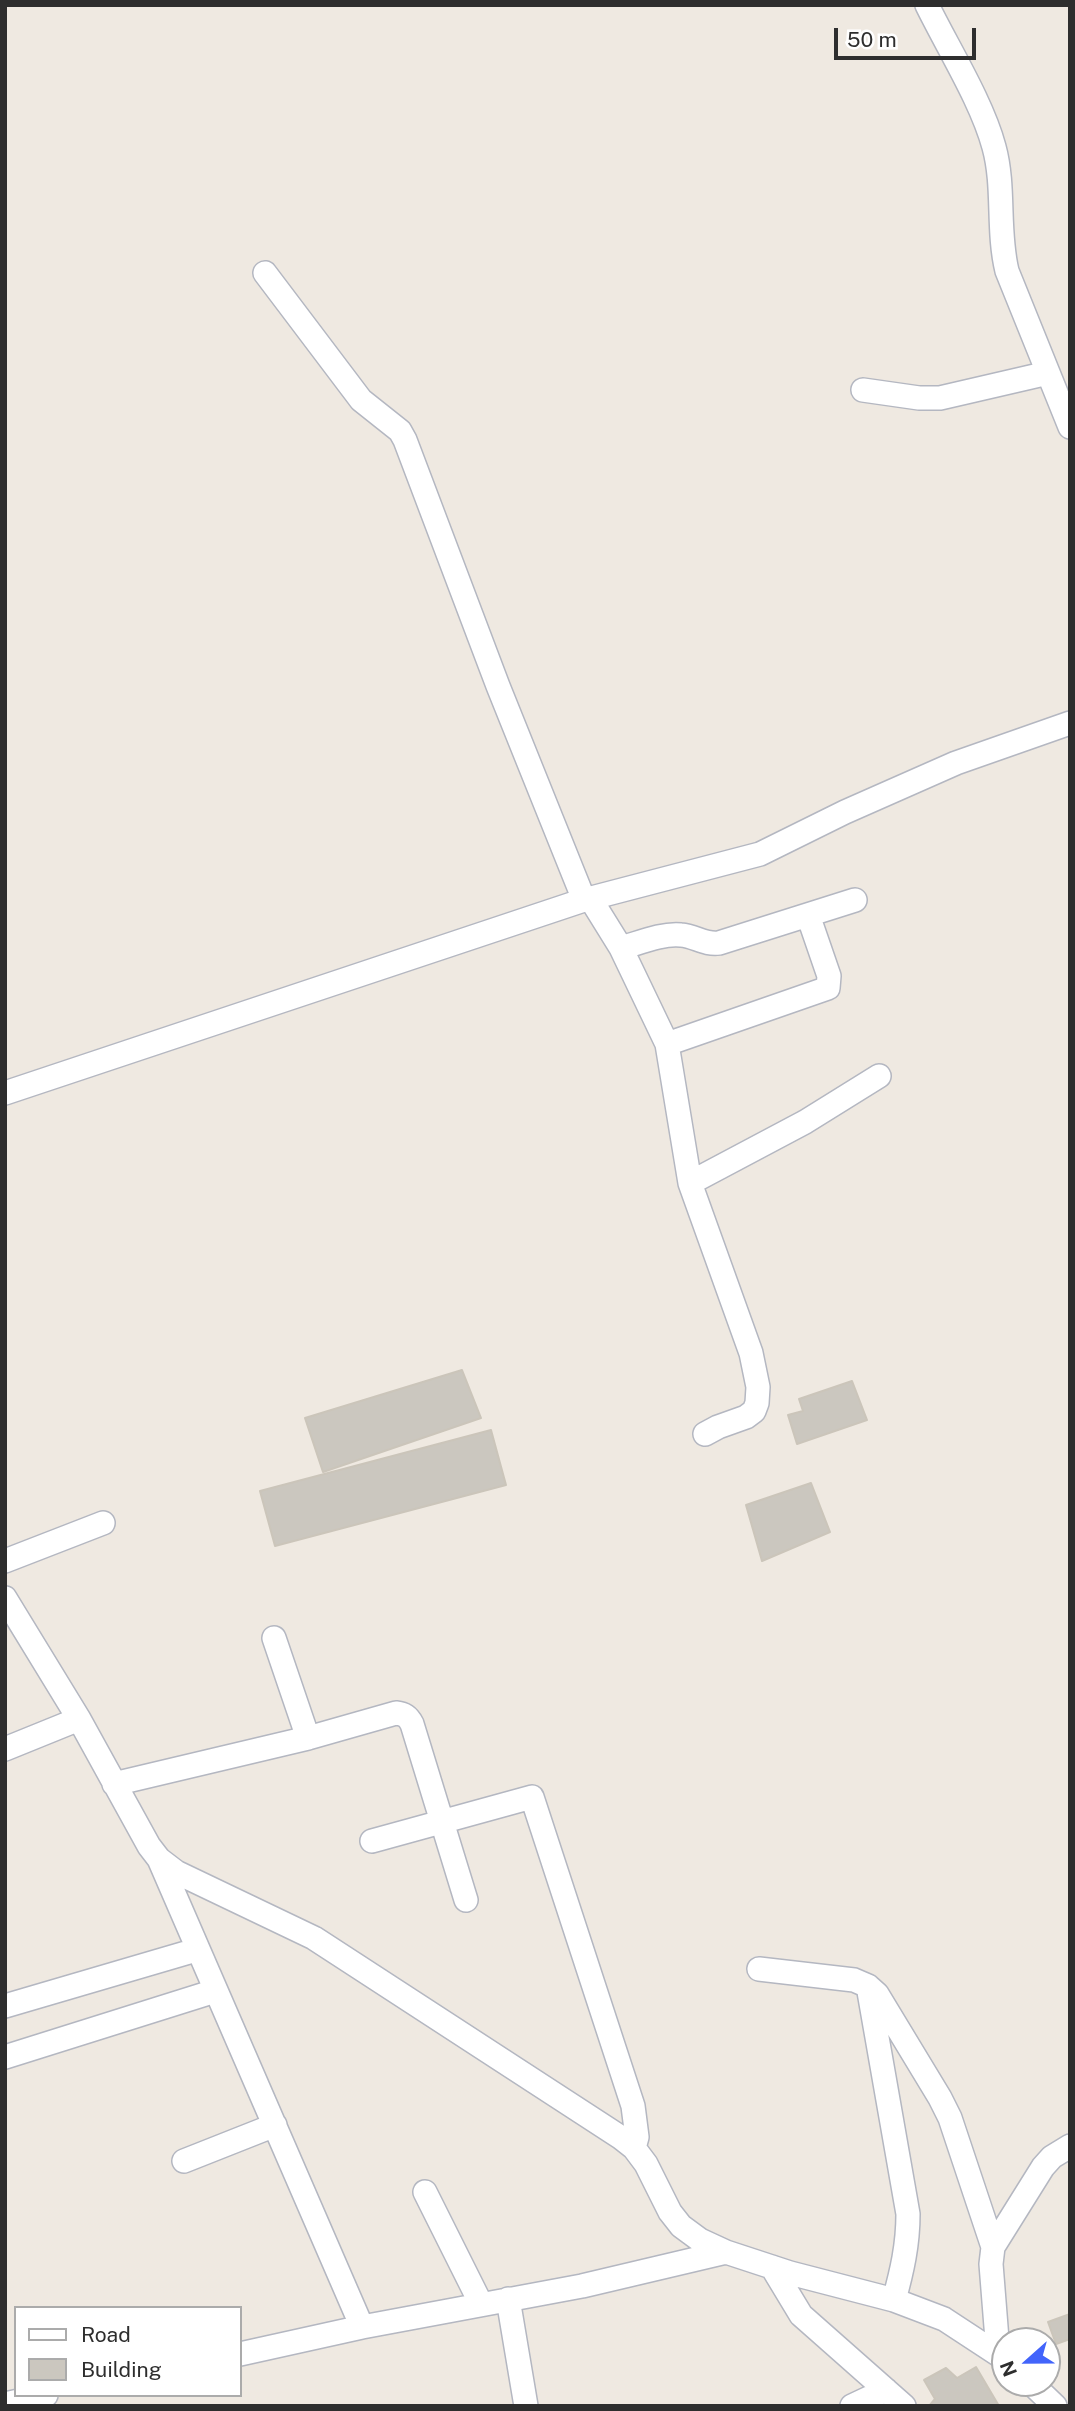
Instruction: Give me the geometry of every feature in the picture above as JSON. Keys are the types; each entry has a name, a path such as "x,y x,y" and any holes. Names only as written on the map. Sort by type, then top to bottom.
{"street":[{"path":"927,5 985,121 995,149 1002,251 1007,271 1070,428"},
{"path":"265,273 362,400 400,431 405,440 498,686 587,899 621,948 667,1044 690,1182 700,1216 735,1304 751,1353 758,1388 757,1403 746,1417 705,1434"},
{"path":"863,390 919,398 940,398 1048,373"},
{"path":"5,1093 587,899 760,854 845,812 956,763 1070,723"},
{"path":"621,948 673,935 683,935 710,944 719,943 855,900"},
{"path":"667,1044 828,988 829,976 808,915"},
{"path":"690,1182 805,1122 879,1076"},
{"path":"5,1561 103,1523"},
{"path":"5,1598 79,1719 149,1846 159,1859 196,1950 362,2327"},
{"path":"274,1637 308,1738"},
{"path":"114,1784 308,1738 396,1713 402,1714 409,1718 412,1724 466,1900"},
{"path":"5,1749 79,1719"},
{"path":"372,1841 532,1797 633,2106 637,2137 634,2148"},
{"path":"159,1859 197,1883 314,1938 634,2148 646,2164 670,2212 681,2226 700,2240 726,2252 772,2267 894,2300 944,2319 991,2349"},
{"path":"5,2006 196,1950"},
{"path":"760,1969 854,1980 868,1986 892,2016 950,2118 993,2247 991,2264 999,2327"},
{"path":"868,1986 908,2214 905,2261 894,2300"},
{"path":"5,2057 215,1991"},
{"path":"184,2161 275,2125"},
{"path":"993,2247 1043,2167 1052,2157 1070,2146"},
{"path":"425,2192 481,2304"},
{"path":"242,2354 362,2327 582,2286 726,2252"},
{"path":"772,2267 801,2315 904,2406"},
{"path":"508,2299 526,2406"},
{"path":"852,2406 886,2390"},
{"path":"5,2403 36,2397"}],"building":[{"path":"462,1370 481,1418 323,1472 305,1418"},
{"path":"852,1381 867,1420 797,1444 788,1415 803,1411 799,1399"},
{"path":"491,1430 506,1485 275,1546 260,1491"},
{"path":"811,1483 830,1532 762,1561 746,1505"},
{"path":"1070,2314 1070,2339 1061,2342 1061,2327 1050,2327 1048,2322"},
{"path":"976,2367 991,2397 999,2406 929,2406 935,2399 924,2380 946,2368 957,2378"}]}
